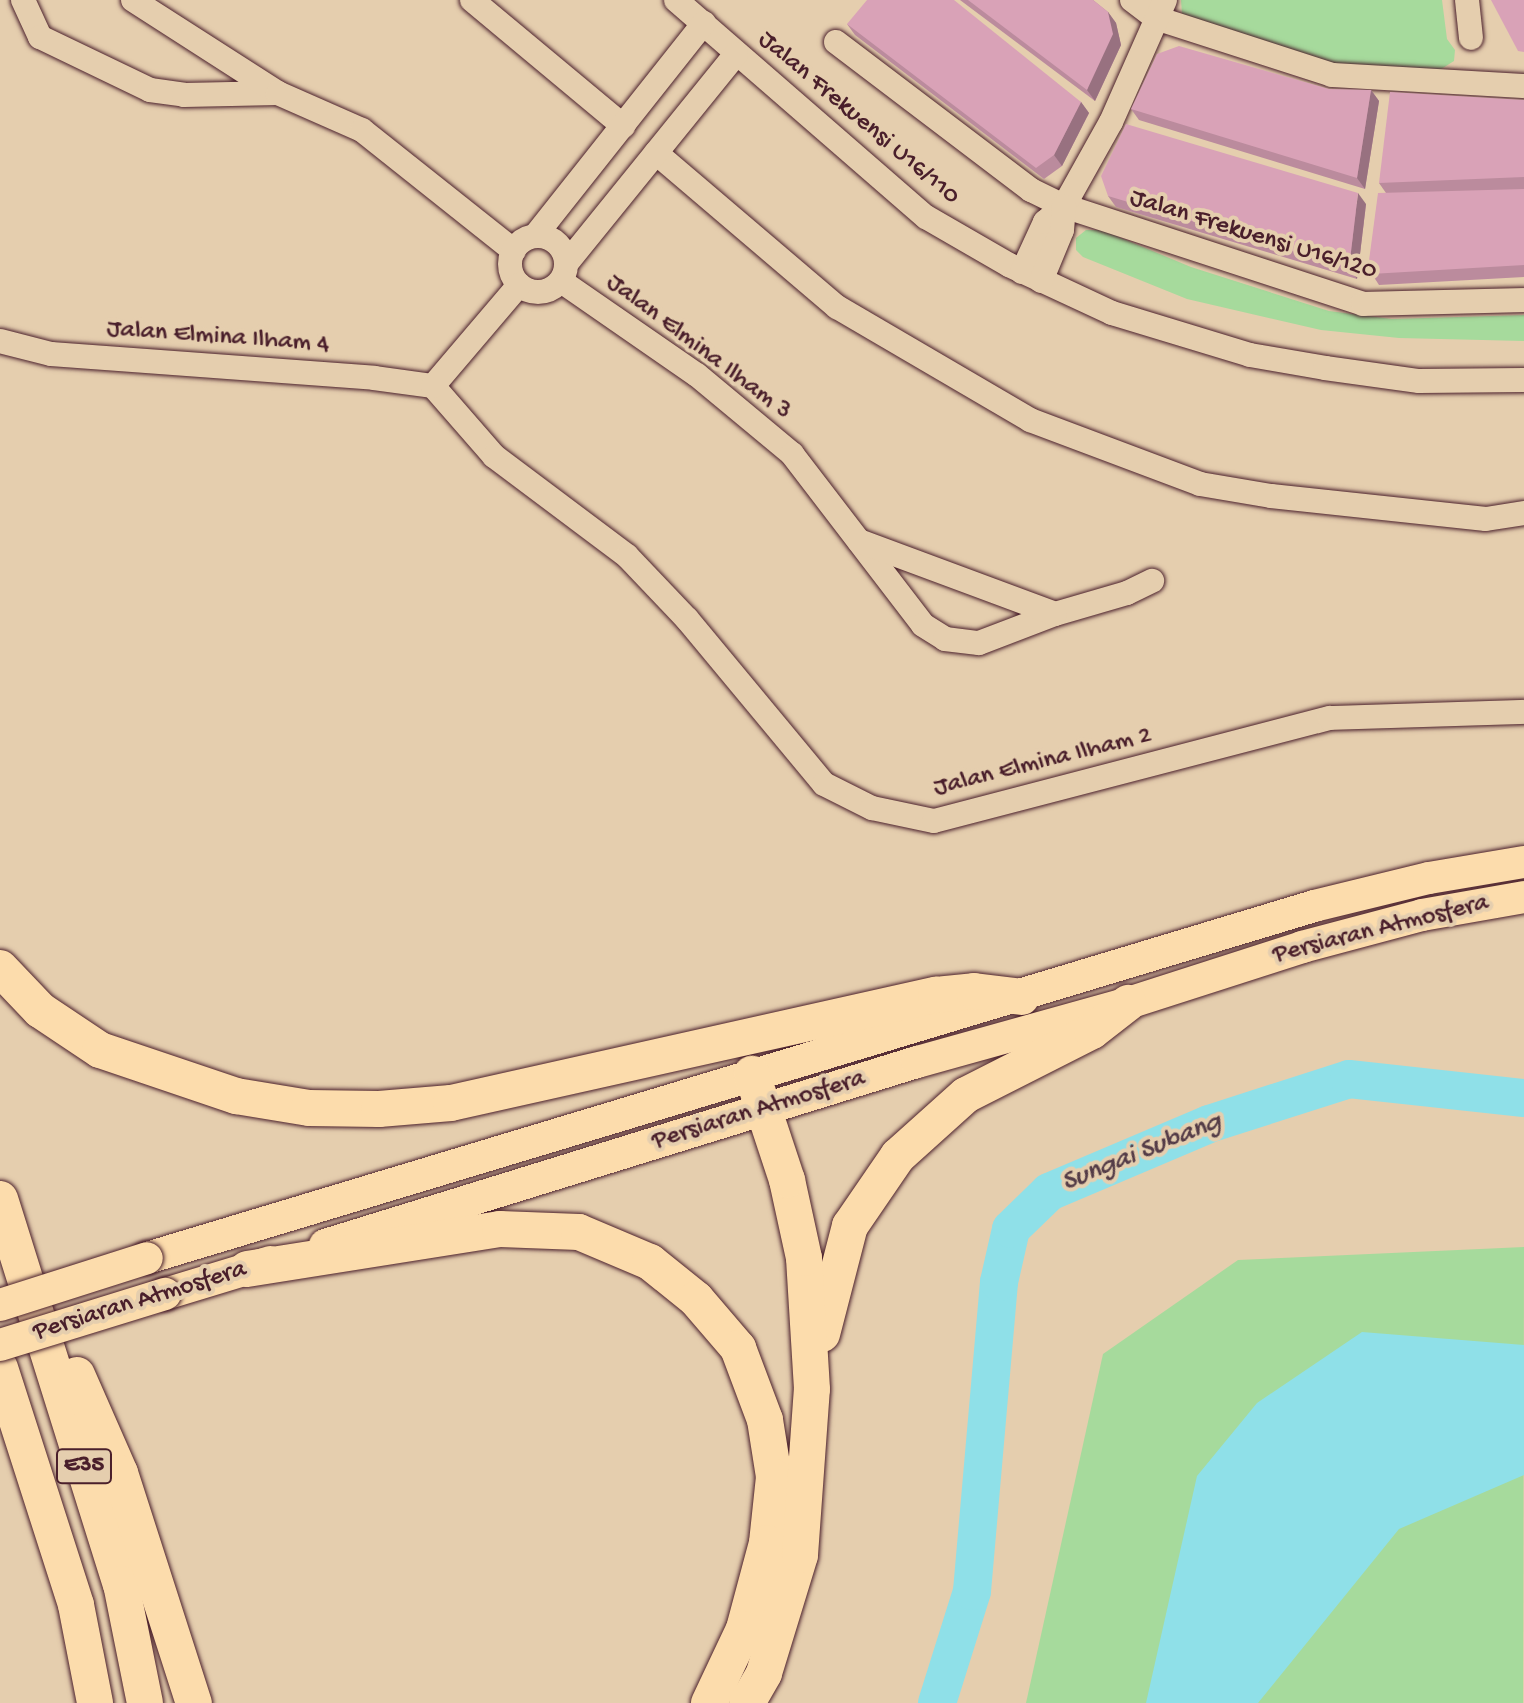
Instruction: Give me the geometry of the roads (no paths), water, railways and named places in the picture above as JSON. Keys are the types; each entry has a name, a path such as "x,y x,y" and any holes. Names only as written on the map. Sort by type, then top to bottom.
{"highway":[{"path":"0,968 40,1010 100,1050 236,1096 309,1108 379,1109 451,1103 936,995 974,991 1022,997"},
{"path":"747,1703 764,1673 800,1555 812,1389 828,1303 850,1226 898,1156 966,1095 1092,1031 1128,1003"},
{"path":"752,1074 765,1109 804,1258 812,1389"},
{"path":"6,1215 120,1473 194,1703"},
{"name":"E35","path":"6,1215 121,1584 145,1703"},
{"path":"247,1269 500,1229 579,1232 650,1262 696,1299 738,1348 765,1420 774,1477 767,1543 744,1629 709,1703"},
{"name":"E35","path":"0,1368 76,1605 95,1703"}],"main road":[{"name":"Persiaran Atmosfera","path":"0,1305 752,1074 1022,997 1314,906 1429,878 1524,862"},
{"name":"Persiaran Atmosfera","path":"0,1345 765,1109 1128,1003 1302,947 1422,915 1524,897"}],"street":[{"path":"23,0 40,37 150,90 184,95 278,93"},
{"path":"133,0 278,93 362,130 514,251"},
{"path":"472,0 623,126"},
{"name":"Jalan Frekuensi U16/110","path":"676,0 893,192 971,246 1032,276 1136,322 1250,355 1419,381 1524,380"},
{"path":"1132,0 1332,75 1524,86"},
{"path":"1467,0 1471,38"},
{"path":"1032,276 1062,230 1064,206 1111,122 1161,9"},
{"path":"704,23 535,236 519,244 514,251 511,269 519,285 536,292 546,291 736,54"},
{"name":"Jalan Frekuensi U16/120","path":"836,42 1031,190 1064,206 1363,304 1524,300"},
{"path":"656,153 837,307 1030,420 1200,484 1271,496 1486,519 1524,513"},
{"path":"535,236 553,240 565,255 563,272"},
{"name":"Jalan Elmina Ilham 3","path":"563,272 697,375 792,454 923,625 945,639 979,643 1055,614 1127,593 1152,581"},
{"path":"433,386 519,285"},
{"name":"Jalan Elmina Ilham 4","path":"0,341 51,354 374,378 433,386"},
{"name":"Jalan Elmina Ilham 2","path":"433,386 494,456 627,556 687,619 824,784 872,808 934,821 1330,718 1517,711"},
{"path":"856,541 1055,614"}],"water":[{"path":"1362,1332 1524,1345 1524,1475 1399,1529 1258,1703 1146,1703 1197,1476 1257,1403"}],"waterway":[{"name":"Sungai Subang","path":"937,1703 972,1591 999,1282 1011,1229 1049,1192 1209,1124 1349,1079 1524,1098"}]}
